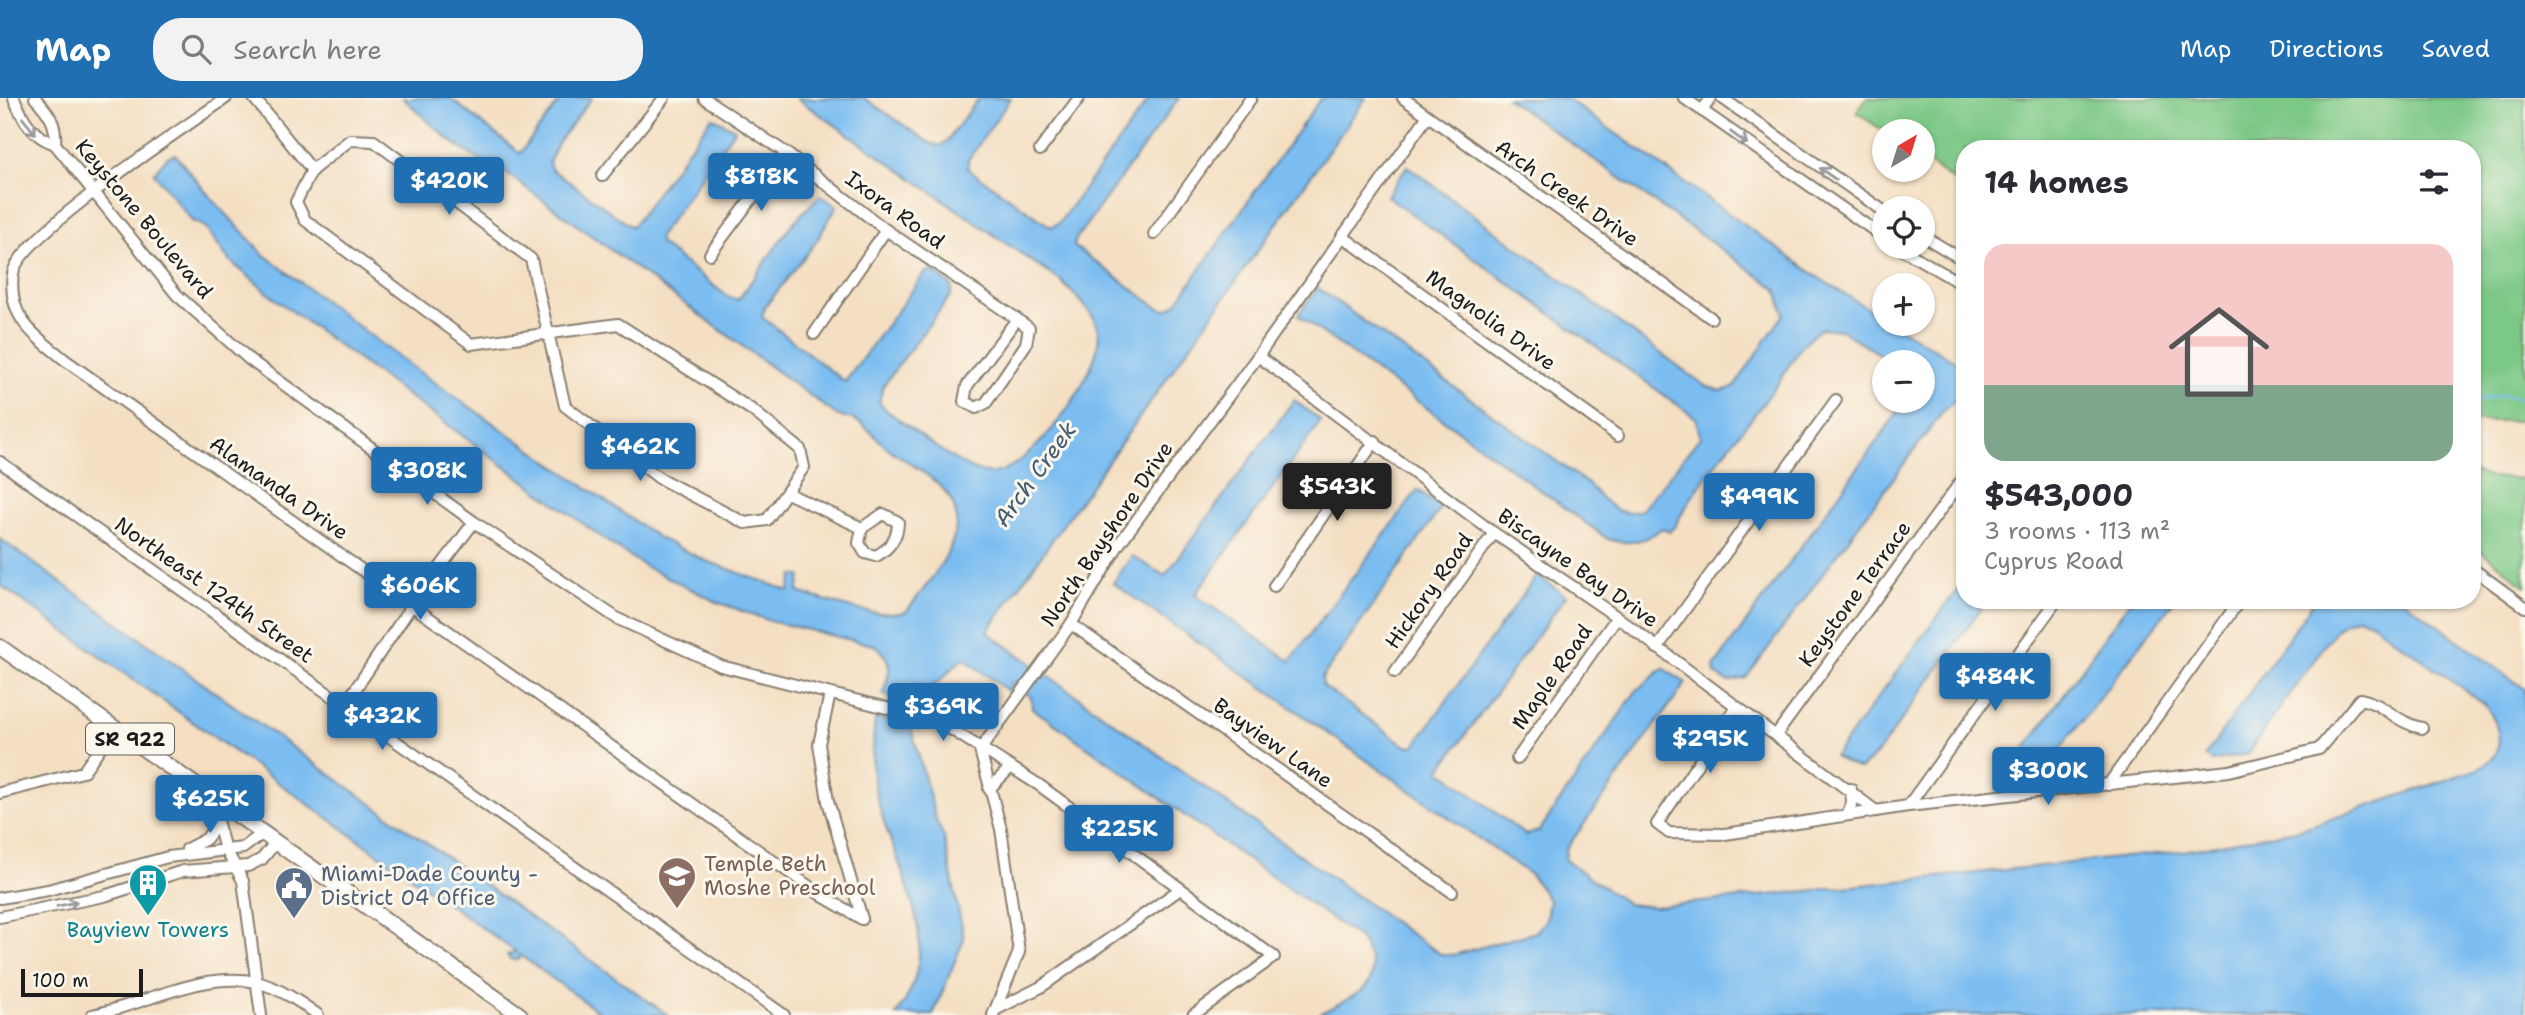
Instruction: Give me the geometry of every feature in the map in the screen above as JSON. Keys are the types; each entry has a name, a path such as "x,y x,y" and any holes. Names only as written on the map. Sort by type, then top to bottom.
{"main road":[{"name":"SR 922","path":"0,646 520,1015"}],"street":[{"name":"Keystone Boulevard","path":"14,98 28,125 40,139 55,144 177,295 250,360 474,522 618,619 721,666 939,720 980,750 1039,785 1274,957 1193,1015"},
{"name":"Keystone Boulevard","path":"35,98 48,111 56,129 55,144"},
{"path":"94,193 226,98"},
{"path":"254,98 312,170"},
{"path":"602,176 664,98"},
{"name":"Ixora Road","path":"704,98 786,153 886,230 1017,319 1029,328 1026,344 986,402 976,408 969,405 964,401 967,386 1017,319"},
{"path":"1040,150 1079,98"},
{"path":"1154,234 1251,98"},
{"name":"Arch Creek Drive","path":"1403,98 1711,318"},
{"path":"1684,98 1872,229"},
{"path":"1702,111 1712,98"},
{"path":"1722,98 1872,203"},
{"name":"North Bayshore Drive","path":"980,750 1071,624 1119,544 1258,356 1427,117"},
{"path":"312,170 296,202 304,220 471,344 550,334 618,324 676,358 752,410 800,449 804,467 767,520 745,523 659,478 565,406 550,334 531,259 374,141 350,140 312,170"},
{"path":"710,254 786,153"},
{"name":"Alamanda Drive","path":"94,193 36,239 12,272 14,305 21,323 65,360 824,897 862,919 828,801 819,744 830,694"},
{"path":"814,334 886,230"},
{"name":"Magnolia Drive","path":"1342,236 1618,436"},
{"path":"1935,243 1956,256"},
{"path":"1918,259 1956,281"},
{"path":"1944,274 1956,263"},
{"name":"Biscayne Bay Drive","path":"1258,356 1375,441 1494,533 1617,617 1851,789 1876,811"},
{"path":"1657,648 1836,400"},
{"path":"1274,586 1375,441"},
{"name":"Northeast 124th Street","path":"0,462 784,1015"},
{"name":"Keystone Terrace","path":"1776,734 1956,488"},
{"path":"787,493 862,528"},
{"path":"344,706 412,605 474,522"},
{"name":"Hickory Road","path":"1395,672 1494,533"},
{"path":"2481,575 2525,607"},
{"path":"1908,806 2050,609"},
{"path":"2108,785 2234,609"},
{"name":"Maple Road","path":"1517,759 1617,617"},
{"name":"Bayview Lane","path":"1071,624 1452,892"},
{"path":"1736,707 1657,824 1669,834 1725,834 1908,806 2229,771 2319,749 2360,699 2372,701 2411,726 2422,728"},
{"path":"0,793 83,772 114,728"},
{"path":"980,750 1001,829 1019,952 995,1012"},
{"path":"989,789 1010,768"},
{"path":"1847,816 1852,803 1851,789"},
{"path":"210,795 225,850 243,881 261,1015"},
{"path":"168,857 202,842 217,825"},
{"path":"0,898 48,890 168,857 251,845 263,833"},
{"path":"0,917 104,896 183,871 256,863 276,842"},
{"path":"995,1012 1041,987 1179,890"},
{"path":"92,1015 107,1014 212,982 256,982 296,999 318,1015"}],"green space":[{"path":"1867,98 2525,98 2525,421 2481,421 2481,140 1956,140 1956,183 1936,168 1936,119 1872,119 1872,123 1856,112"},
{"path":"2481,474 2525,479 2525,586 2481,550"}],"water":[{"path":"403,98 450,98 520,153 562,98 592,98 559,141 549,162 551,169 632,227 712,117 735,129 659,237 659,243 727,296 738,300 793,223 820,195 837,206 816,242 765,307 762,317 845,382 925,273 932,270 952,286 951,295 883,386 879,402 887,411 936,447 964,465 987,473 1004,470 1023,458 1043,440 1061,417 1078,393 1090,368 1097,346 1096,323 1083,304 1062,282 796,98 864,98 930,143 940,146 948,140 979,98 1011,98 968,160 968,169 1051,227 1059,223 1150,98 1179,98 1076,239 1074,246 1157,307 1165,310 1175,305 1321,98 1366,98 987,632 1402,928 1442,955 1453,955 1536,932 1546,920 1549,901 1531,875 1113,583 1132,556 1165,576 1294,400 1321,421 1195,595 1290,661 1418,490 1441,508 1322,678 1323,686 1406,746 1414,746 1537,575 1566,596 1440,770 1525,835 1539,831 1637,690 1663,668 1686,683 1566,849 1565,860 1628,904 1654,907 2183,851 2301,829 2478,769 2494,756 2499,740 2495,723 2485,705 2372,623 2359,617 2346,622 2335,631 2247,754 2212,761 2205,756 2309,609 2415,609 2525,689 2525,1015 1317,1015 1356,995 1371,979 1369,955 1359,938 1032,708 1031,697 1012,683 1009,692 963,658 936,684 916,698 894,699 883,693 889,668 886,657 877,646 770,621 717,602 646,567 274,298 229,260 205,227 192,221 154,173 167,157 175,154 263,254 408,364 659,538 704,560 789,591 793,575 801,576 798,592 866,611 893,614 906,612 948,552 954,535 956,519 952,503 941,487 886,447 855,420 838,416 499,168 459,147"},
{"path":"1507,98 1566,98 1822,280 1872,311 1872,336 1913,336 1956,362 1956,401 1944,410 1746,678 1728,682 1715,674 1714,667 1897,413 1935,413 1935,350 1873,350 1841,330 1822,328 1801,347 1776,386 1710,472 1675,526 1669,532 1662,528 1643,539 1629,542 1608,539 1298,315 1318,288 1588,484 1612,507 1633,512 1642,510 1700,437 1696,418 1387,196 1407,166 1704,385 1721,391 1734,387 1784,314 1777,289"},
{"path":"0,539 668,1015 603,1015 520,955 519,960 510,959 507,955 516,952 0,585"},
{"path":"1956,591 1956,609 1981,609 1877,754 1860,769 1834,757"},
{"path":"2125,609 2168,609 2034,783 1996,790"},
{"path":"875,718 910,724 937,823 944,837 964,939 933,1015 896,1015 912,986 919,957 918,928 912,900 881,812 874,782 872,758"}],"waterway":[{"path":"2481,399 2502,395 2525,399"},
{"name":"Arch Creek","path":"896,739 906,684"}],"place":[{"name":"Temple Beth Moshe Preschool","path":"677,910"},
{"name":"Bayview Towers","path":"148,917"},
{"name":"Miami-Dade County - District 04 Office","path":"294,920"}]}
